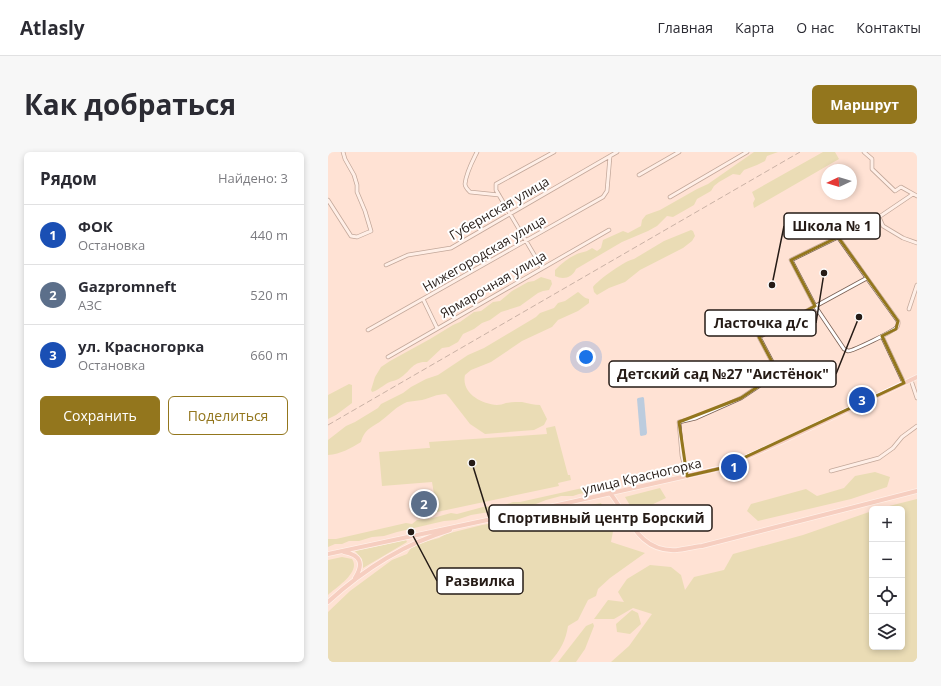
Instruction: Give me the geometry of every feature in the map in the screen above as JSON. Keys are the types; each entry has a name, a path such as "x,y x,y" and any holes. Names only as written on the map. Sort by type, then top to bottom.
{"main road":[{"name":"улица Красногорка","path":"472,523 722,468 745,459 917,377"},
{"path":"610,493 634,530 648,543 659,548 676,550 702,546 917,491"},
{"path":"328,554 472,523"},
{"path":"328,602 354,580 378,563 406,547 427,537 472,523"},
{"path":"343,551 354,554 359,560 360,568 354,580"}],"street":[{"path":"328,200 350,236 357,237 370,231 365,211 357,192 357,181 345,159 343,152"},
{"path":"477,152 465,185 470,192 499,195"},
{"path":"542,268 496,190 496,184 554,152"},
{"name":"Губернская улица","path":"386,265 408,255 451,248 616,152"},
{"path":"639,175 679,152"},
{"path":"670,197 747,152"},
{"path":"864,152 872,159 872,169 895,191 901,187 917,196"},
{"name":"Нижегородская улица","path":"368,330 603,197 607,191 610,156"},
{"path":"838,237 898,321 898,326 896,329 850,351 846,351 814,306 791,260 838,237 879,217 913,194"},
{"path":"879,217 883,226 903,238 917,243"},
{"name":"Ярмарочная улица","path":"388,357 609,230"},
{"path":"687,476 682,453 679,422 696,418 741,398 778,373 759,338 814,306 867,278"},
{"path":"909,309 917,285"},
{"path":"423,299 437,328"},
{"path":"882,336 904,383"},
{"path":"911,380 917,398"},
{"path":"831,471 879,458 892,448 902,437 917,426"}],"highlighted area":[{"path":"838,237 898,321 896,329 882,336 904,383 722,468 687,476 679,422 741,398 778,373 759,337 815,306 791,260"}],"green space":[{"path":"754,152 778,152 767,156 765,161 744,170 740,175 733,174 719,182 711,191 697,199 694,205 673,217 667,216 657,226 622,242 576,269 570,276 564,278 555,276 555,270 571,257 592,248 597,251 601,248 603,240 623,231 628,233 641,226 642,220 646,215 660,210 708,184"},
{"path":"823,152 835,152 839,159 830,164 821,164 821,169 754,208 753,203 755,199 752,192"},
{"path":"691,230 695,236 692,241 683,248 640,270 625,282 609,288 597,295 594,292 593,287 619,266 664,241"},
{"path":"541,277 551,280 552,284 549,290 538,293 520,306 501,312 490,320 463,334 458,342 449,347 442,348 427,362 418,363 397,380 372,392 371,390 375,377 381,367 460,322 474,312 481,311 493,302 500,301 512,291"},
{"path":"578,292 589,299 589,303 578,311 558,320 552,327 522,341 491,362 471,370 465,375 466,387 469,392 479,400 497,405 510,402 522,402 540,405 547,419 544,425 534,430 485,434 470,424 449,397 446,394 443,394 403,404 369,429 361,442 342,452 328,455 328,440 346,426 355,422 378,408 381,404 403,393 411,387 426,379 438,375 468,355 484,348 536,317 540,313 554,308 558,303 565,301"},
{"path":"349,384 352,385 352,403 328,419 328,395"},
{"path":"555,426 568,475 570,475 571,480 558,483 559,486 437,512 432,482 382,486 379,452 430,448 429,442 547,434 546,428"},
{"path":"875,472 890,477 887,487 851,499 758,521 747,511 751,504 806,489 817,496 844,488 855,476"},
{"path":"596,485 601,486 602,489 573,496 561,496 519,508 506,508 471,515 456,520 444,521 359,541 349,541 328,547 328,539 336,539 406,523 412,524 417,520 429,519 451,513 457,514 483,507 520,502"},
{"path":"660,488 666,498 647,507 638,519 625,497"},
{"path":"917,499 917,662 611,662 629,646 652,614 633,608 614,619 594,619 608,600 624,602 618,592 627,579 650,565 671,567 681,575 685,590 694,577 724,570 733,554 803,535 869,512 869,650 905,650 905,506 889,506"},
{"path":"601,503 614,526 611,542 645,553 610,578 598,589 596,596 588,600 578,620 568,626 562,645 550,662 328,662 328,612 350,591 392,560 407,554 411,548 446,534 482,525 546,514 549,516 548,519 544,521 551,527 557,529 565,526 571,521 570,509"},
{"path":"406,540 407,542 363,568 362,559 355,551"},
{"path":"342,557 352,559 354,564 353,569 347,579 328,595 328,560"},
{"path":"632,610 638,613 641,624 630,634 617,632 616,624"},
{"path":"593,623 594,626 585,649 576,662 558,662 586,626"}],"water":[{"path":"643,397 647,433 646,435 641,436 637,399"}],"railway":[{"path":"328,425 800,152"}],"place":[{"name":"Ласточка д/с","path":"824,273"},
{"name":"Школа № 1","path":"772,285"},
{"name":"Детский сад №27 \"Аистёнок\"","path":"859,317"},
{"name":"ул. Красногорка","path":"862,400"},
{"name":"Спортивный центр Борский","path":"472,463"},
{"name":"ФОК","path":"734,467"},
{"name":"Gazpromneft","path":"424,504"},
{"name":"Развилка","path":"411,532"}]}
